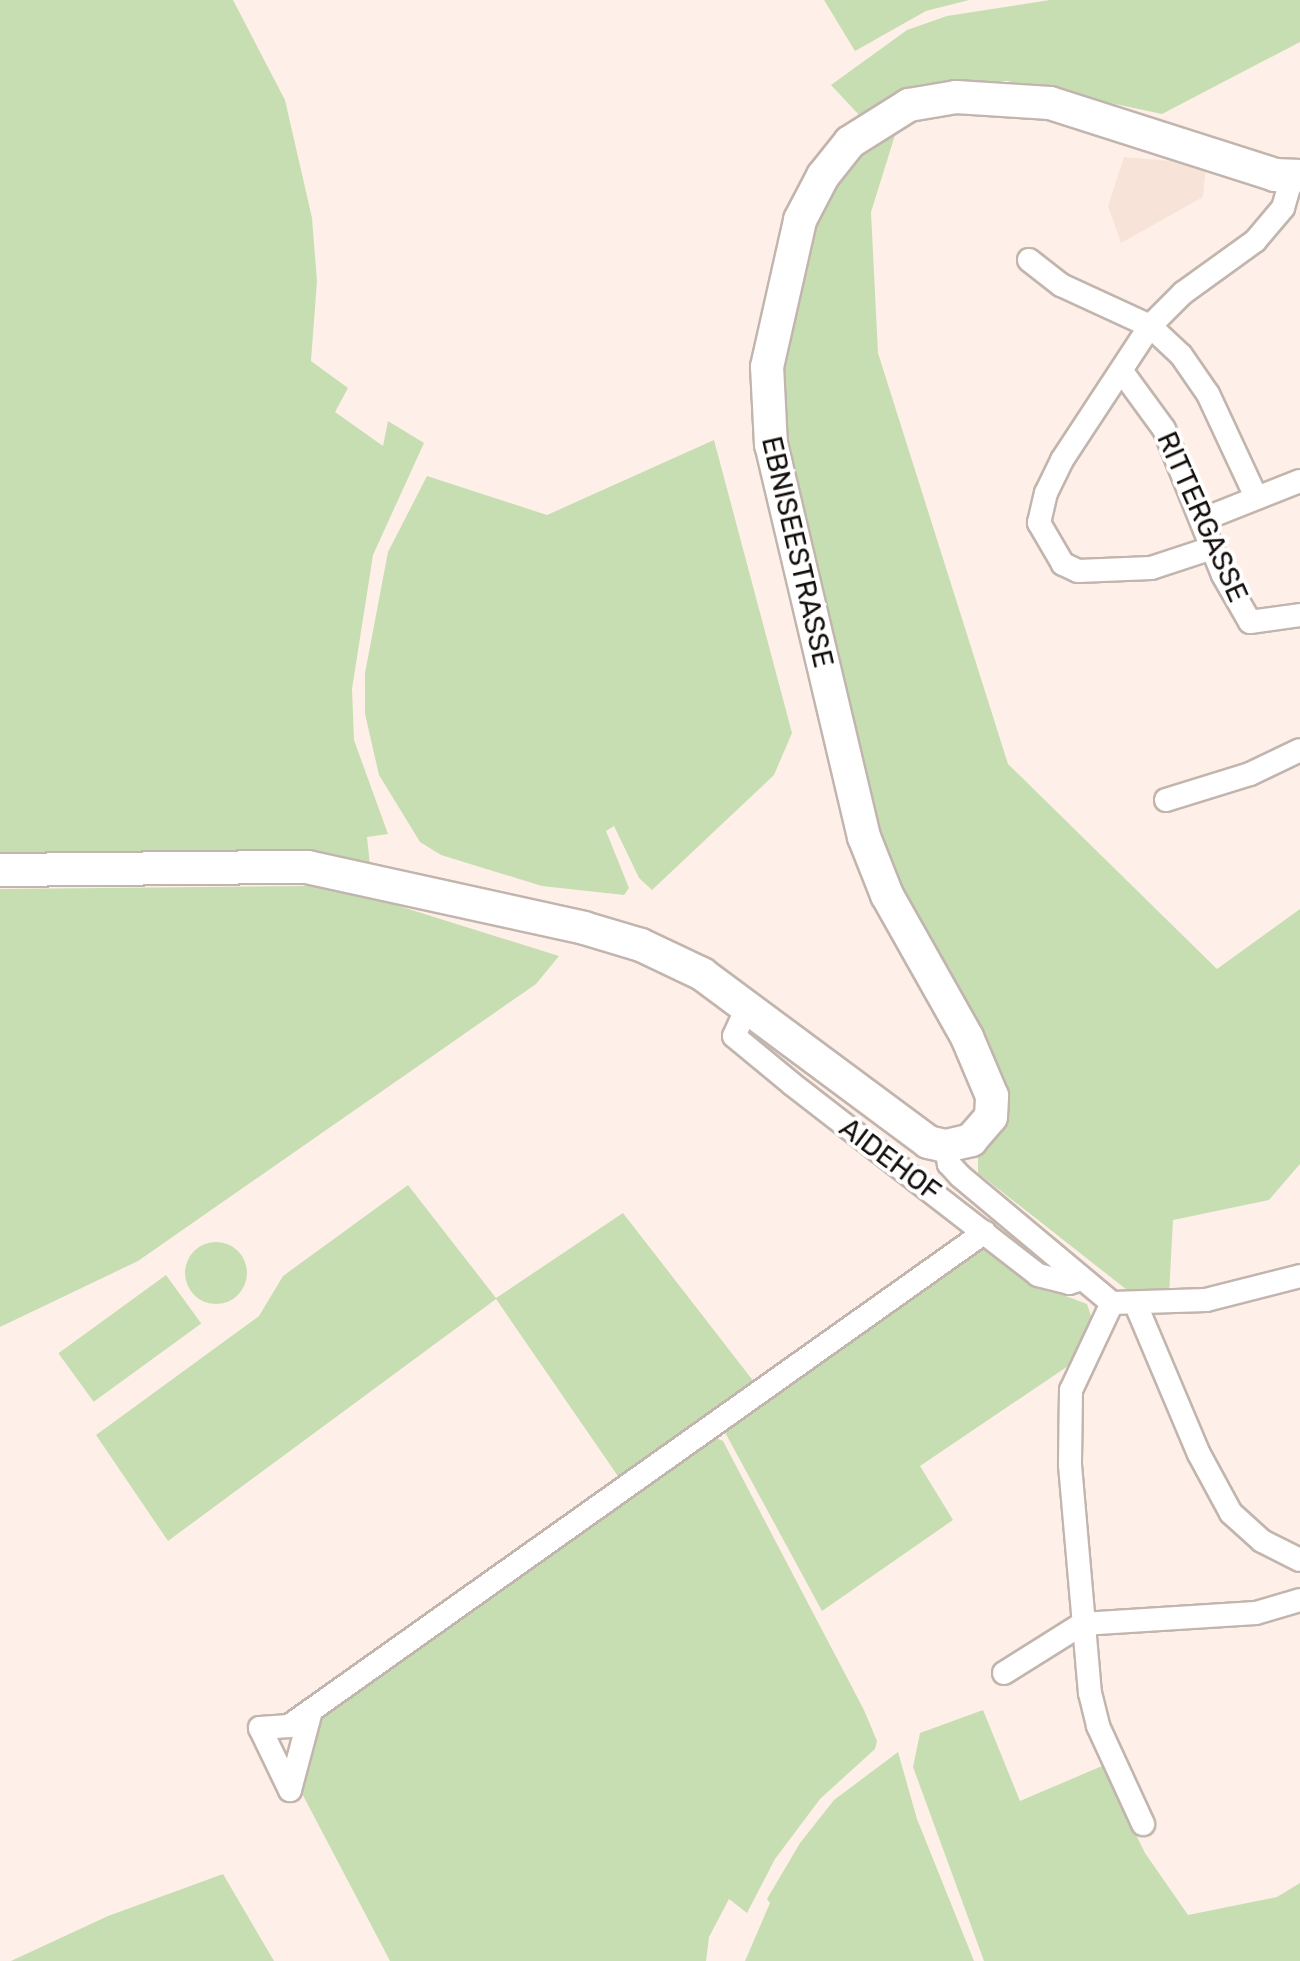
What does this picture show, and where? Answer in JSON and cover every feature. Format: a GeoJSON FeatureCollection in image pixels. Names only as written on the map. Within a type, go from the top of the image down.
{"type":"FeatureCollection","features":[{"type":"Feature","properties":{"kind":"street","name":"EBNISEESTRASSE"},"geometry":{"type":"LineString","coordinates":[[946,1146],[983,1131],[991,1117],[992,1096],[967,1037],[887,895],[864,837],[771,445],[767,367],[800,220],[823,176],[850,142],[909,105],[956,97],[1050,103],[1296,177]]}},
{"type":"Feature","properties":{"kind":"street"},"geometry":{"type":"LineString","coordinates":[[1212,548],[1151,568],[1078,571],[1063,564],[1049,547],[1039,523],[1046,493],[1150,326],[1183,293],[1255,241],[1283,208],[1296,177]]}},
{"type":"Feature","properties":{"kind":"street"},"geometry":{"type":"LineString","coordinates":[[1029,260],[1061,285],[1150,326],[1181,355],[1208,394],[1255,495]]}},
{"type":"Feature","properties":{"kind":"street","name":"RITTERGASSE"},"geometry":{"type":"LineString","coordinates":[[1123,373],[1164,429],[1204,519],[1212,548],[1250,622],[1300,615]]}},
{"type":"Feature","properties":{"kind":"street"},"geometry":{"type":"LineString","coordinates":[[1204,519],[1255,495],[1300,481]]}},
{"type":"Feature","properties":{"kind":"street"},"geometry":{"type":"LineString","coordinates":[[1166,800],[1250,774],[1300,750]]}},
{"type":"Feature","properties":{"kind":"street"},"geometry":{"type":"LineString","coordinates":[[0,870],[93,873],[245,866],[357,874],[641,945],[674,958],[748,1005],[928,1142],[946,1146],[949,1164],[960,1176],[1112,1303],[1136,1305],[1206,1300],[1300,1276]]}},
{"type":"Feature","properties":{"kind":"street","name":"AIDEHOF"},"geometry":{"type":"LineString","coordinates":[[748,1005],[734,1036],[1038,1275],[1069,1283],[1081,1279]]}},
{"type":"Feature","properties":{"kind":"street"},"geometry":{"type":"LineString","coordinates":[[311,1711],[985,1232]]}},
{"type":"Feature","properties":{"kind":"street"},"geometry":{"type":"LineString","coordinates":[[1112,1303],[1071,1390],[1070,1465],[1082,1624],[1098,1726],[1143,1824]]}},
{"type":"Feature","properties":{"kind":"street"},"geometry":{"type":"LineString","coordinates":[[1136,1305],[1228,1508],[1243,1528],[1300,1560]]}},
{"type":"Feature","properties":{"kind":"street"},"geometry":{"type":"LineString","coordinates":[[1004,1673],[1082,1624],[1256,1613],[1300,1600]]}},
{"type":"Feature","properties":{"kind":"shaded area"},"geometry":{"type":"Polygon","coordinates":[[[1124,157],[1206,164],[1203,197],[1121,243],[1108,206],[1124,157]]]}},
{"type":"Feature","properties":{"kind":"green space"},"geometry":{"type":"Polygon","coordinates":[[[0,0],[233,0],[285,100],[312,218],[317,281],[311,361],[348,388],[335,412],[383,446],[388,421],[424,443],[373,555],[352,689],[354,740],[388,834],[367,837],[370,865],[0,859],[0,0]]]}},
{"type":"Feature","properties":{"kind":"green space"},"geometry":{"type":"Polygon","coordinates":[[[824,0],[969,0],[926,11],[855,51],[824,0]]]}},
{"type":"Feature","properties":{"kind":"green space"},"geometry":{"type":"Polygon","coordinates":[[[1050,0],[1300,0],[1300,42],[1162,114],[1007,81],[923,88],[861,117],[831,85],[907,30],[947,16],[1050,0]]]}},
{"type":"Feature","properties":{"kind":"green space"},"geometry":{"type":"Polygon","coordinates":[[[900,119],[871,212],[878,353],[1008,764],[1217,969],[1300,909],[1300,1164],[1269,1200],[1173,1220],[1169,1296],[1136,1297],[978,1173],[978,1148],[992,1134],[893,888],[794,490],[776,380],[803,267],[820,209],[854,156],[900,119]]]}},
{"type":"Feature","properties":{"kind":"green space"},"geometry":{"type":"Polygon","coordinates":[[[714,440],[792,733],[774,775],[652,890],[639,878],[614,826],[606,831],[629,888],[624,895],[542,886],[441,855],[420,842],[379,775],[365,714],[365,673],[388,552],[427,476],[547,515],[714,440]]]}},
{"type":"Feature","properties":{"kind":"green space"},"geometry":{"type":"Polygon","coordinates":[[[309,886],[351,891],[559,956],[536,984],[138,1261],[0,1327],[0,889],[309,886]]]}},
{"type":"Feature","properties":{"kind":"green space"},"geometry":{"type":"Polygon","coordinates":[[[408,1185],[496,1298],[623,1213],[758,1387],[622,1482],[496,1299],[168,1541],[96,1435],[259,1316],[283,1276],[408,1185]]]}},
{"type":"Feature","properties":{"kind":"green space"},"geometry":{"type":"Polygon","coordinates":[[[210,1242],[222,1242],[238,1251],[245,1261],[245,1285],[238,1295],[222,1304],[210,1304],[190,1290],[185,1279],[185,1267],[199,1247],[210,1242]]]}},
{"type":"Feature","properties":{"kind":"green space"},"geometry":{"type":"Polygon","coordinates":[[[985,1246],[1034,1284],[1087,1304],[1093,1322],[1074,1362],[920,1466],[953,1520],[822,1611],[721,1425],[965,1251],[985,1246]]]}},
{"type":"Feature","properties":{"kind":"green space"},"geometry":{"type":"Polygon","coordinates":[[[166,1275],[201,1324],[94,1402],[58,1353],[166,1275]]]}},
{"type":"Feature","properties":{"kind":"green space"},"geometry":{"type":"Polygon","coordinates":[[[707,1434],[723,1441],[864,1710],[877,1741],[875,1749],[820,1799],[775,1859],[747,1913],[729,1899],[709,1937],[706,1961],[390,1961],[297,1784],[321,1710],[707,1434]]]}},
{"type":"Feature","properties":{"kind":"green space"},"geometry":{"type":"Polygon","coordinates":[[[983,1710],[1020,1801],[1102,1766],[1145,1853],[1188,1915],[1277,1897],[1300,1883],[1300,1961],[984,1961],[913,1767],[920,1733],[983,1710]]]}},
{"type":"Feature","properties":{"kind":"green space"},"geometry":{"type":"Polygon","coordinates":[[[898,1752],[917,1819],[974,1961],[745,1961],[770,1903],[767,1899],[800,1843],[834,1800],[898,1752]]]}},
{"type":"Feature","properties":{"kind":"green space"},"geometry":{"type":"Polygon","coordinates":[[[223,1874],[274,1961],[11,1961],[108,1916],[223,1874]]]}}]}
